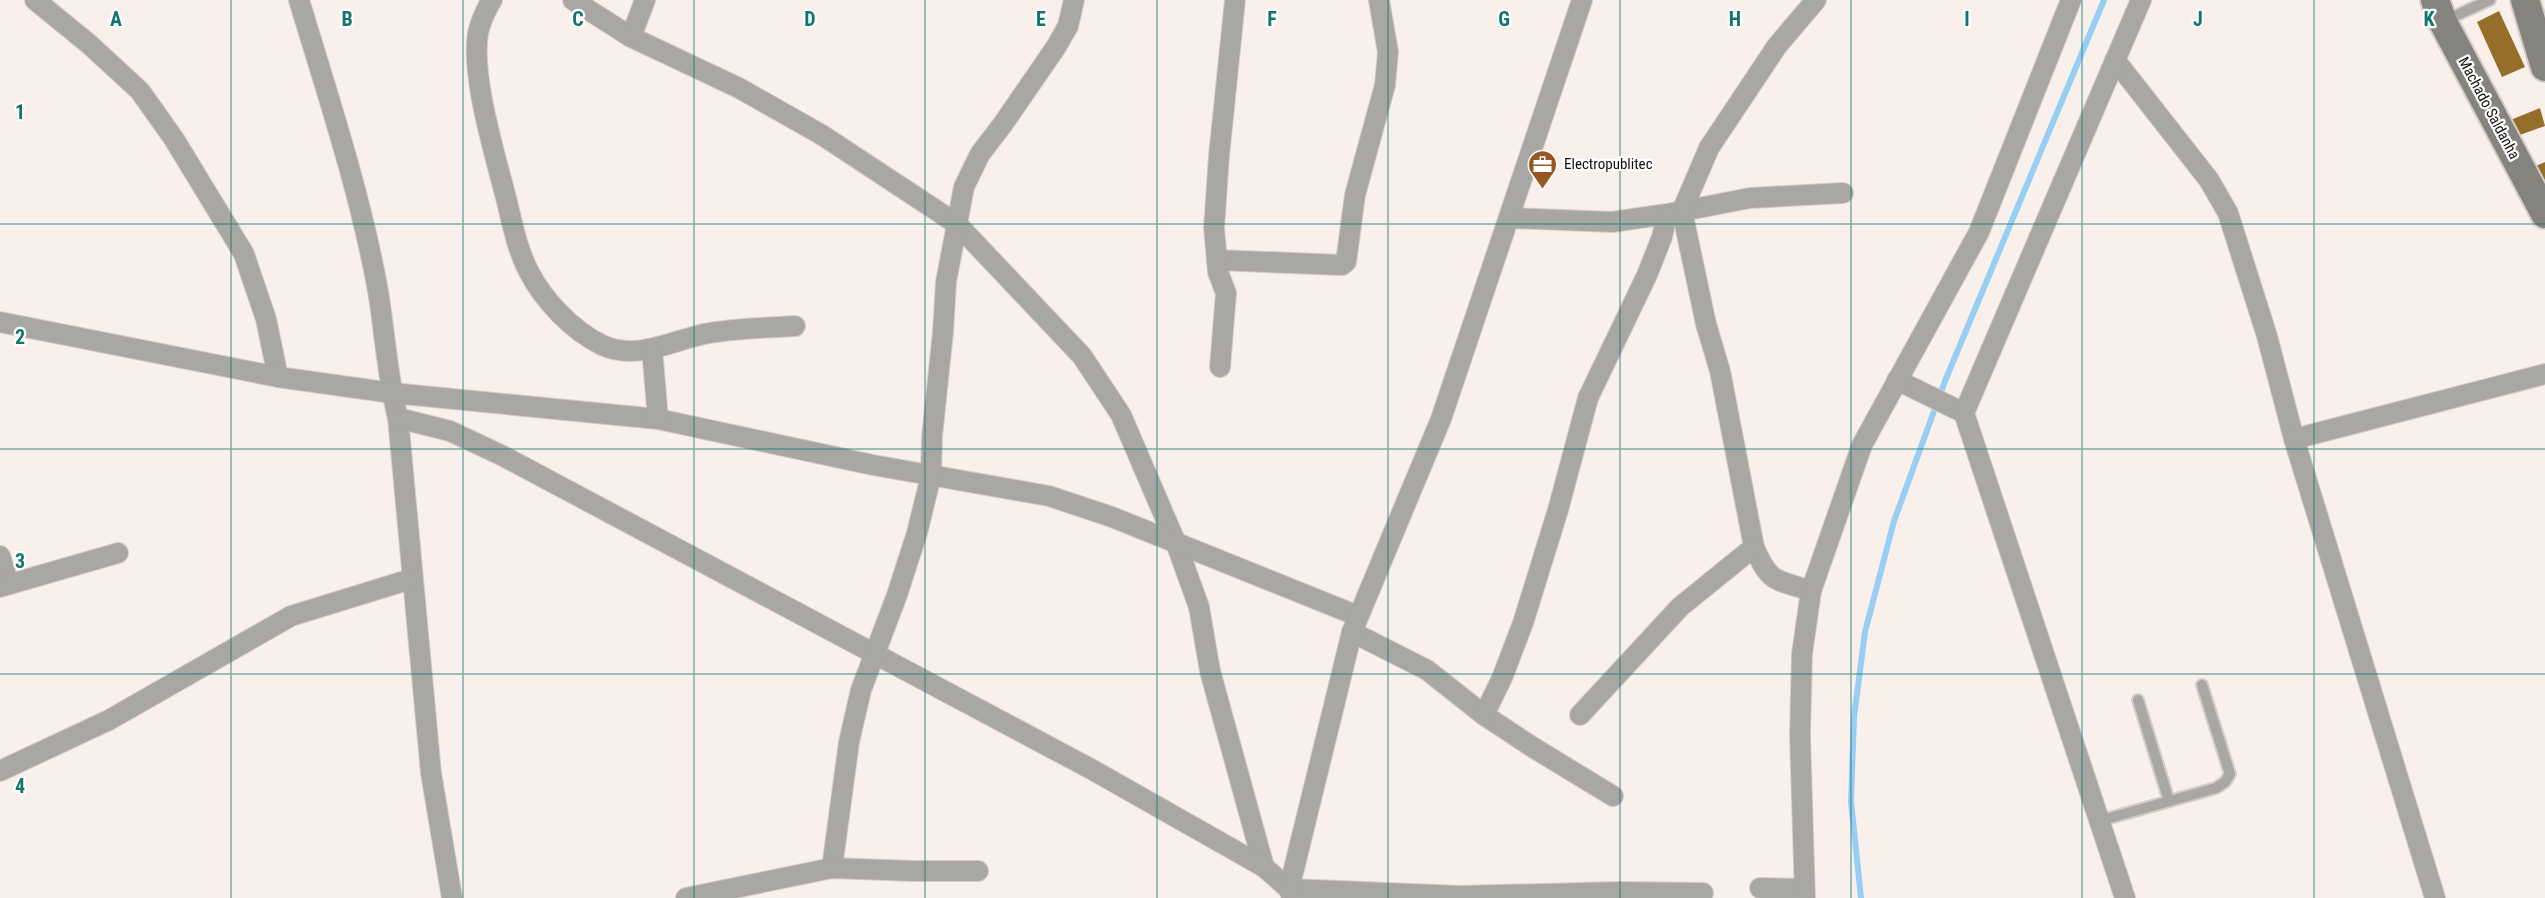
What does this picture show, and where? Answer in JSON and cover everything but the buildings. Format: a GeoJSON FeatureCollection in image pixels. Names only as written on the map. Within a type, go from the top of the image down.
{"type":"FeatureCollection","features":[{"type":"Feature","properties":{"kind":"street"},"geometry":{"type":"LineString","coordinates":[[35,0],[89,44],[140,91],[174,139],[244,254],[266,319],[278,377]]}},
{"type":"Feature","properties":{"kind":"street"},"geometry":{"type":"LineString","coordinates":[[299,0],[354,182],[378,292],[392,393],[398,418],[411,579],[431,772],[452,898]]}},
{"type":"Feature","properties":{"kind":"street"},"geometry":{"type":"LineString","coordinates":[[492,0],[484,13],[478,35],[478,63],[489,131],[517,246],[530,274],[550,302],[573,326],[603,346],[622,351],[652,349],[705,334],[795,326]]}},
{"type":"Feature","properties":{"kind":"street"},"geometry":{"type":"LineString","coordinates":[[573,0],[631,37],[740,88],[812,129],[957,224],[1082,356],[1121,415],[1176,543],[1199,607],[1210,671],[1264,867]]}},
{"type":"Feature","properties":{"kind":"street"},"geometry":{"type":"LineString","coordinates":[[631,37],[645,0]]}},
{"type":"Feature","properties":{"kind":"street"},"geometry":{"type":"LineString","coordinates":[[832,867],[849,742],[861,690],[918,533],[931,476],[932,436],[946,282],[964,187],[980,154],[1056,47],[1068,26],[1074,0]]}},
{"type":"Feature","properties":{"kind":"street"},"geometry":{"type":"LineString","coordinates":[[1220,367],[1226,318],[1226,293],[1218,272],[1214,228],[1218,156],[1235,0]]}},
{"type":"Feature","properties":{"kind":"street"},"geometry":{"type":"LineString","coordinates":[[1217,260],[1342,265],[1346,262],[1355,195],[1385,85],[1388,52],[1378,0]]}},
{"type":"Feature","properties":{"kind":"street"},"geometry":{"type":"LineString","coordinates":[[1291,894],[1355,624],[1441,419],[1582,0]]}},
{"type":"Feature","properties":{"kind":"street"},"geometry":{"type":"LineString","coordinates":[[1484,715],[1502,678],[1523,623],[1558,510],[1588,398],[1647,275],[1662,237],[1709,148],[1777,46],[1816,0]]}},
{"type":"Feature","properties":{"kind":"street"},"geometry":{"type":"LineString","coordinates":[[1760,888],[1805,894],[1800,735],[1802,654],[1811,591],[1862,445],[1979,231],[2071,0]]}},
{"type":"Feature","properties":{"kind":"street"},"geometry":{"type":"LineString","coordinates":[[2124,898],[1964,413],[2142,0]]}},
{"type":"Feature","properties":{"kind":"street"},"geometry":{"type":"LineString","coordinates":[[2524,0],[2545,66]]}},
{"type":"Feature","properties":{"kind":"street","name":"Machado Saldanha"},"geometry":{"type":"LineString","coordinates":[[2439,11],[2545,214]]}},
{"type":"Feature","properties":{"kind":"street"},"geometry":{"type":"LineString","coordinates":[[2115,60],[2209,180],[2228,213],[2268,336],[2294,439],[2436,898]]}},
{"type":"Feature","properties":{"kind":"street"},"geometry":{"type":"LineString","coordinates":[[1510,218],[1589,223],[1612,222],[1675,213],[1750,198],[1843,193]]}},
{"type":"Feature","properties":{"kind":"street"},"geometry":{"type":"LineString","coordinates":[[1675,213],[1720,371],[1754,547],[1764,571],[1774,579],[1811,591]]}},
{"type":"Feature","properties":{"kind":"street"},"geometry":{"type":"LineString","coordinates":[[0,322],[278,377],[392,393],[658,419],[931,476],[1048,496],[1112,517],[1176,543],[1355,624],[1427,670],[1484,715],[1613,796]]}},
{"type":"Feature","properties":{"kind":"street"},"geometry":{"type":"LineString","coordinates":[[652,349],[658,419]]}},
{"type":"Feature","properties":{"kind":"street"},"geometry":{"type":"LineString","coordinates":[[2294,439],[2545,374]]}},
{"type":"Feature","properties":{"kind":"street"},"geometry":{"type":"LineString","coordinates":[[1897,380],[1964,413]]}},
{"type":"Feature","properties":{"kind":"street"},"geometry":{"type":"LineString","coordinates":[[398,418],[450,431],[503,456],[875,654],[1091,770],[1264,867],[1291,894],[1461,896],[1618,892],[1703,893]]}},
{"type":"Feature","properties":{"kind":"street"},"geometry":{"type":"LineString","coordinates":[[1580,715],[1680,607],[1754,547]]}},
{"type":"Feature","properties":{"kind":"street"},"geometry":{"type":"LineString","coordinates":[[0,556],[5,585],[118,553]]}},
{"type":"Feature","properties":{"kind":"street"},"geometry":{"type":"LineString","coordinates":[[0,771],[109,720],[291,616],[411,579]]}},
{"type":"Feature","properties":{"kind":"street"},"geometry":{"type":"LineString","coordinates":[[686,898],[832,867],[978,871]]}},
{"type":"Feature","properties":{"kind":"lane"},"geometry":{"type":"LineString","coordinates":[[2439,11],[2490,0]]}},
{"type":"Feature","properties":{"kind":"lane"},"geometry":{"type":"LineString","coordinates":[[2099,821],[2216,788],[2225,782],[2230,774],[2202,686]]}},
{"type":"Feature","properties":{"kind":"lane"},"geometry":{"type":"LineString","coordinates":[[2138,700],[2169,801]]}},
{"type":"Feature","properties":{"kind":"waterway"},"geometry":{"type":"LineString","coordinates":[[1861,898],[1851,801],[1854,717],[1865,632],[1894,521],[1945,381],[2104,0]]}},
{"type":"Feature","properties":{"kind":"place","name":"Electropublitec"},"geometry":{"type":"Point","coordinates":[1543,190]}}]}
